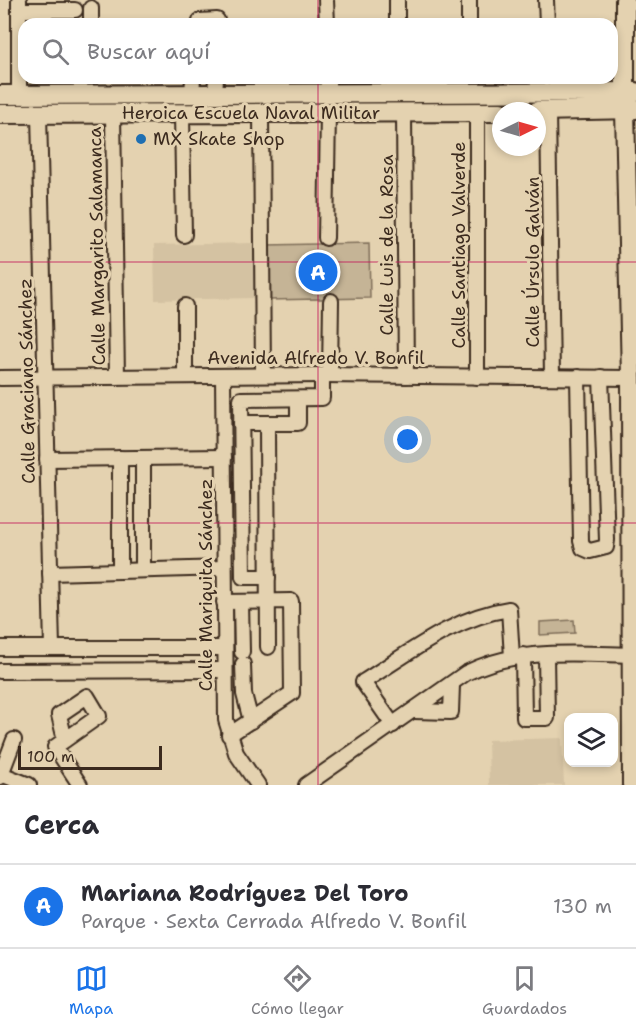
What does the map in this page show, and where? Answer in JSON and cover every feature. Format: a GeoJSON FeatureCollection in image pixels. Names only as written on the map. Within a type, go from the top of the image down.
{"type":"FeatureCollection","features":[{"type":"Feature","properties":{"kind":"main road"},"geometry":{"type":"LineString","coordinates":[[626,0],[630,92],[631,378],[634,448],[631,539],[634,654],[632,785]]}},
{"type":"Feature","properties":{"kind":"main road","name":"Heroica Escuela Naval Militar"},"geometry":{"type":"LineString","coordinates":[[0,95],[192,86],[549,85],[630,92]]}},
{"type":"Feature","properties":{"kind":"main road"},"geometry":{"type":"LineString","coordinates":[[546,111],[630,110]]}},
{"type":"Feature","properties":{"kind":"main road","name":"Heroica Escuela Naval Militar"},"geometry":{"type":"LineString","coordinates":[[0,114],[492,112]]}},
{"type":"Feature","properties":{"kind":"street"},"geometry":{"type":"LineString","coordinates":[[326,0],[327,18]]}},
{"type":"Feature","properties":{"kind":"street"},"geometry":{"type":"LineString","coordinates":[[397,0],[397,18]]}},
{"type":"Feature","properties":{"kind":"street"},"geometry":{"type":"LineString","coordinates":[[469,0],[469,18]]}},
{"type":"Feature","properties":{"kind":"street"},"geometry":{"type":"LineString","coordinates":[[546,0],[547,18]]}},
{"type":"Feature","properties":{"kind":"street"},"geometry":{"type":"LineString","coordinates":[[19,5],[75,10]]}},
{"type":"Feature","properties":{"kind":"street"},"geometry":{"type":"LineString","coordinates":[[91,8],[91,18]]}},
{"type":"Feature","properties":{"kind":"street"},"geometry":{"type":"LineString","coordinates":[[19,95],[20,84]]}},
{"type":"Feature","properties":{"kind":"street"},"geometry":{"type":"LineString","coordinates":[[326,238],[328,113]]}},
{"type":"Feature","properties":{"kind":"street","name":"Calle Luis de la Rosa"},"geometry":{"type":"LineString","coordinates":[[404,113],[406,376]]}},
{"type":"Feature","properties":{"kind":"street","name":"Calle Santiago Valverde"},"geometry":{"type":"LineString","coordinates":[[477,113],[477,377]]}},
{"type":"Feature","properties":{"kind":"street","name":"Calle Graciano Sánchez"},"geometry":{"type":"LineString","coordinates":[[39,114],[52,648]]}},
{"type":"Feature","properties":{"kind":"street","name":"Calle Margarito Salamanca"},"geometry":{"type":"LineString","coordinates":[[113,114],[117,377]]}},
{"type":"Feature","properties":{"kind":"street"},"geometry":{"type":"LineString","coordinates":[[182,114],[184,235]]}},
{"type":"Feature","properties":{"kind":"street"},"geometry":{"type":"LineString","coordinates":[[261,114],[263,375]]}},
{"type":"Feature","properties":{"kind":"street","name":"Calle Úrsulo Galván"},"geometry":{"type":"LineString","coordinates":[[545,156],[552,376]]}},
{"type":"Feature","properties":{"kind":"street"},"geometry":{"type":"LineString","coordinates":[[268,577],[243,577],[241,399],[322,398],[326,375],[331,301]]}},
{"type":"Feature","properties":{"kind":"street"},"geometry":{"type":"LineString","coordinates":[[185,376],[186,306]]}},
{"type":"Feature","properties":{"kind":"street","name":"Avenida Alfredo V. Bonfil"},"geometry":{"type":"LineString","coordinates":[[0,378],[326,375],[631,378]]}},
{"type":"Feature","properties":{"kind":"street","name":"Calle Mariquita Sánchez"},"geometry":{"type":"LineString","coordinates":[[223,376],[226,720],[236,753],[258,785]]}},
{"type":"Feature","properties":{"kind":"street"},"geometry":{"type":"LineString","coordinates":[[578,377],[581,541],[583,548],[590,551],[606,548],[607,540],[601,377]]}},
{"type":"Feature","properties":{"kind":"street"},"geometry":{"type":"LineString","coordinates":[[241,423],[298,423],[298,399]]}},
{"type":"Feature","properties":{"kind":"street"},"geometry":{"type":"LineString","coordinates":[[267,423],[268,647]]}},
{"type":"Feature","properties":{"kind":"street"},"geometry":{"type":"LineString","coordinates":[[47,459],[143,458],[224,453],[242,448],[267,448]]}},
{"type":"Feature","properties":{"kind":"street"},"geometry":{"type":"LineString","coordinates":[[120,458],[120,571]]}},
{"type":"Feature","properties":{"kind":"street"},"geometry":{"type":"LineString","coordinates":[[143,458],[143,570]]}},
{"type":"Feature","properties":{"kind":"street"},"geometry":{"type":"LineString","coordinates":[[607,540],[631,539]]}},
{"type":"Feature","properties":{"kind":"street"},"geometry":{"type":"LineString","coordinates":[[50,573],[224,568]]}},
{"type":"Feature","properties":{"kind":"street"},"geometry":{"type":"LineString","coordinates":[[224,602],[291,601],[292,693],[230,735]]}},
{"type":"Feature","properties":{"kind":"street"},"geometry":{"type":"LineString","coordinates":[[241,602],[244,694],[251,721]]}},
{"type":"Feature","properties":{"kind":"street"},"geometry":{"type":"LineString","coordinates":[[393,725],[363,682],[454,626],[485,614],[509,609],[518,656],[524,718],[547,718],[546,655]]}},
{"type":"Feature","properties":{"kind":"street"},"geometry":{"type":"LineString","coordinates":[[0,648],[224,648]]}},
{"type":"Feature","properties":{"kind":"street"},"geometry":{"type":"LineString","coordinates":[[306,785],[452,685],[466,673],[481,666],[518,656],[634,654]]}},
{"type":"Feature","properties":{"kind":"street"},"geometry":{"type":"LineString","coordinates":[[0,671],[225,670]]}},
{"type":"Feature","properties":{"kind":"street"},"geometry":{"type":"LineString","coordinates":[[414,711],[451,712],[452,685]]}},
{"type":"Feature","properties":{"kind":"street"},"geometry":{"type":"LineString","coordinates":[[14,740],[1,776],[29,785]]}},
{"type":"Feature","properties":{"kind":"street"},"geometry":{"type":"LineString","coordinates":[[64,740],[55,747],[80,785]]}},
{"type":"Feature","properties":{"kind":"shaded area"},"geometry":{"type":"Polygon","coordinates":[[[255,243],[256,298],[155,300],[154,245],[255,243]]]}},
{"type":"Feature","properties":{"kind":"shaded area"},"geometry":{"type":"Polygon","coordinates":[[[369,243],[370,298],[268,300],[267,245],[369,243]]]}},
{"type":"Feature","properties":{"kind":"shaded area"},"geometry":{"type":"Polygon","coordinates":[[[574,620],[575,633],[540,635],[540,622],[574,620]]]}},
{"type":"Feature","properties":{"kind":"shaded area"},"geometry":{"type":"Polygon","coordinates":[[[562,738],[564,785],[489,785],[488,740],[562,738]]]}},
{"type":"Feature","properties":{"kind":"place","name":"MX Skate Shop"},"geometry":{"type":"Point","coordinates":[141,139]}},
{"type":"Feature","properties":{"kind":"place","name":"Mariana Rodríguez Del Toro"},"geometry":{"type":"Point","coordinates":[318,272]}}]}
